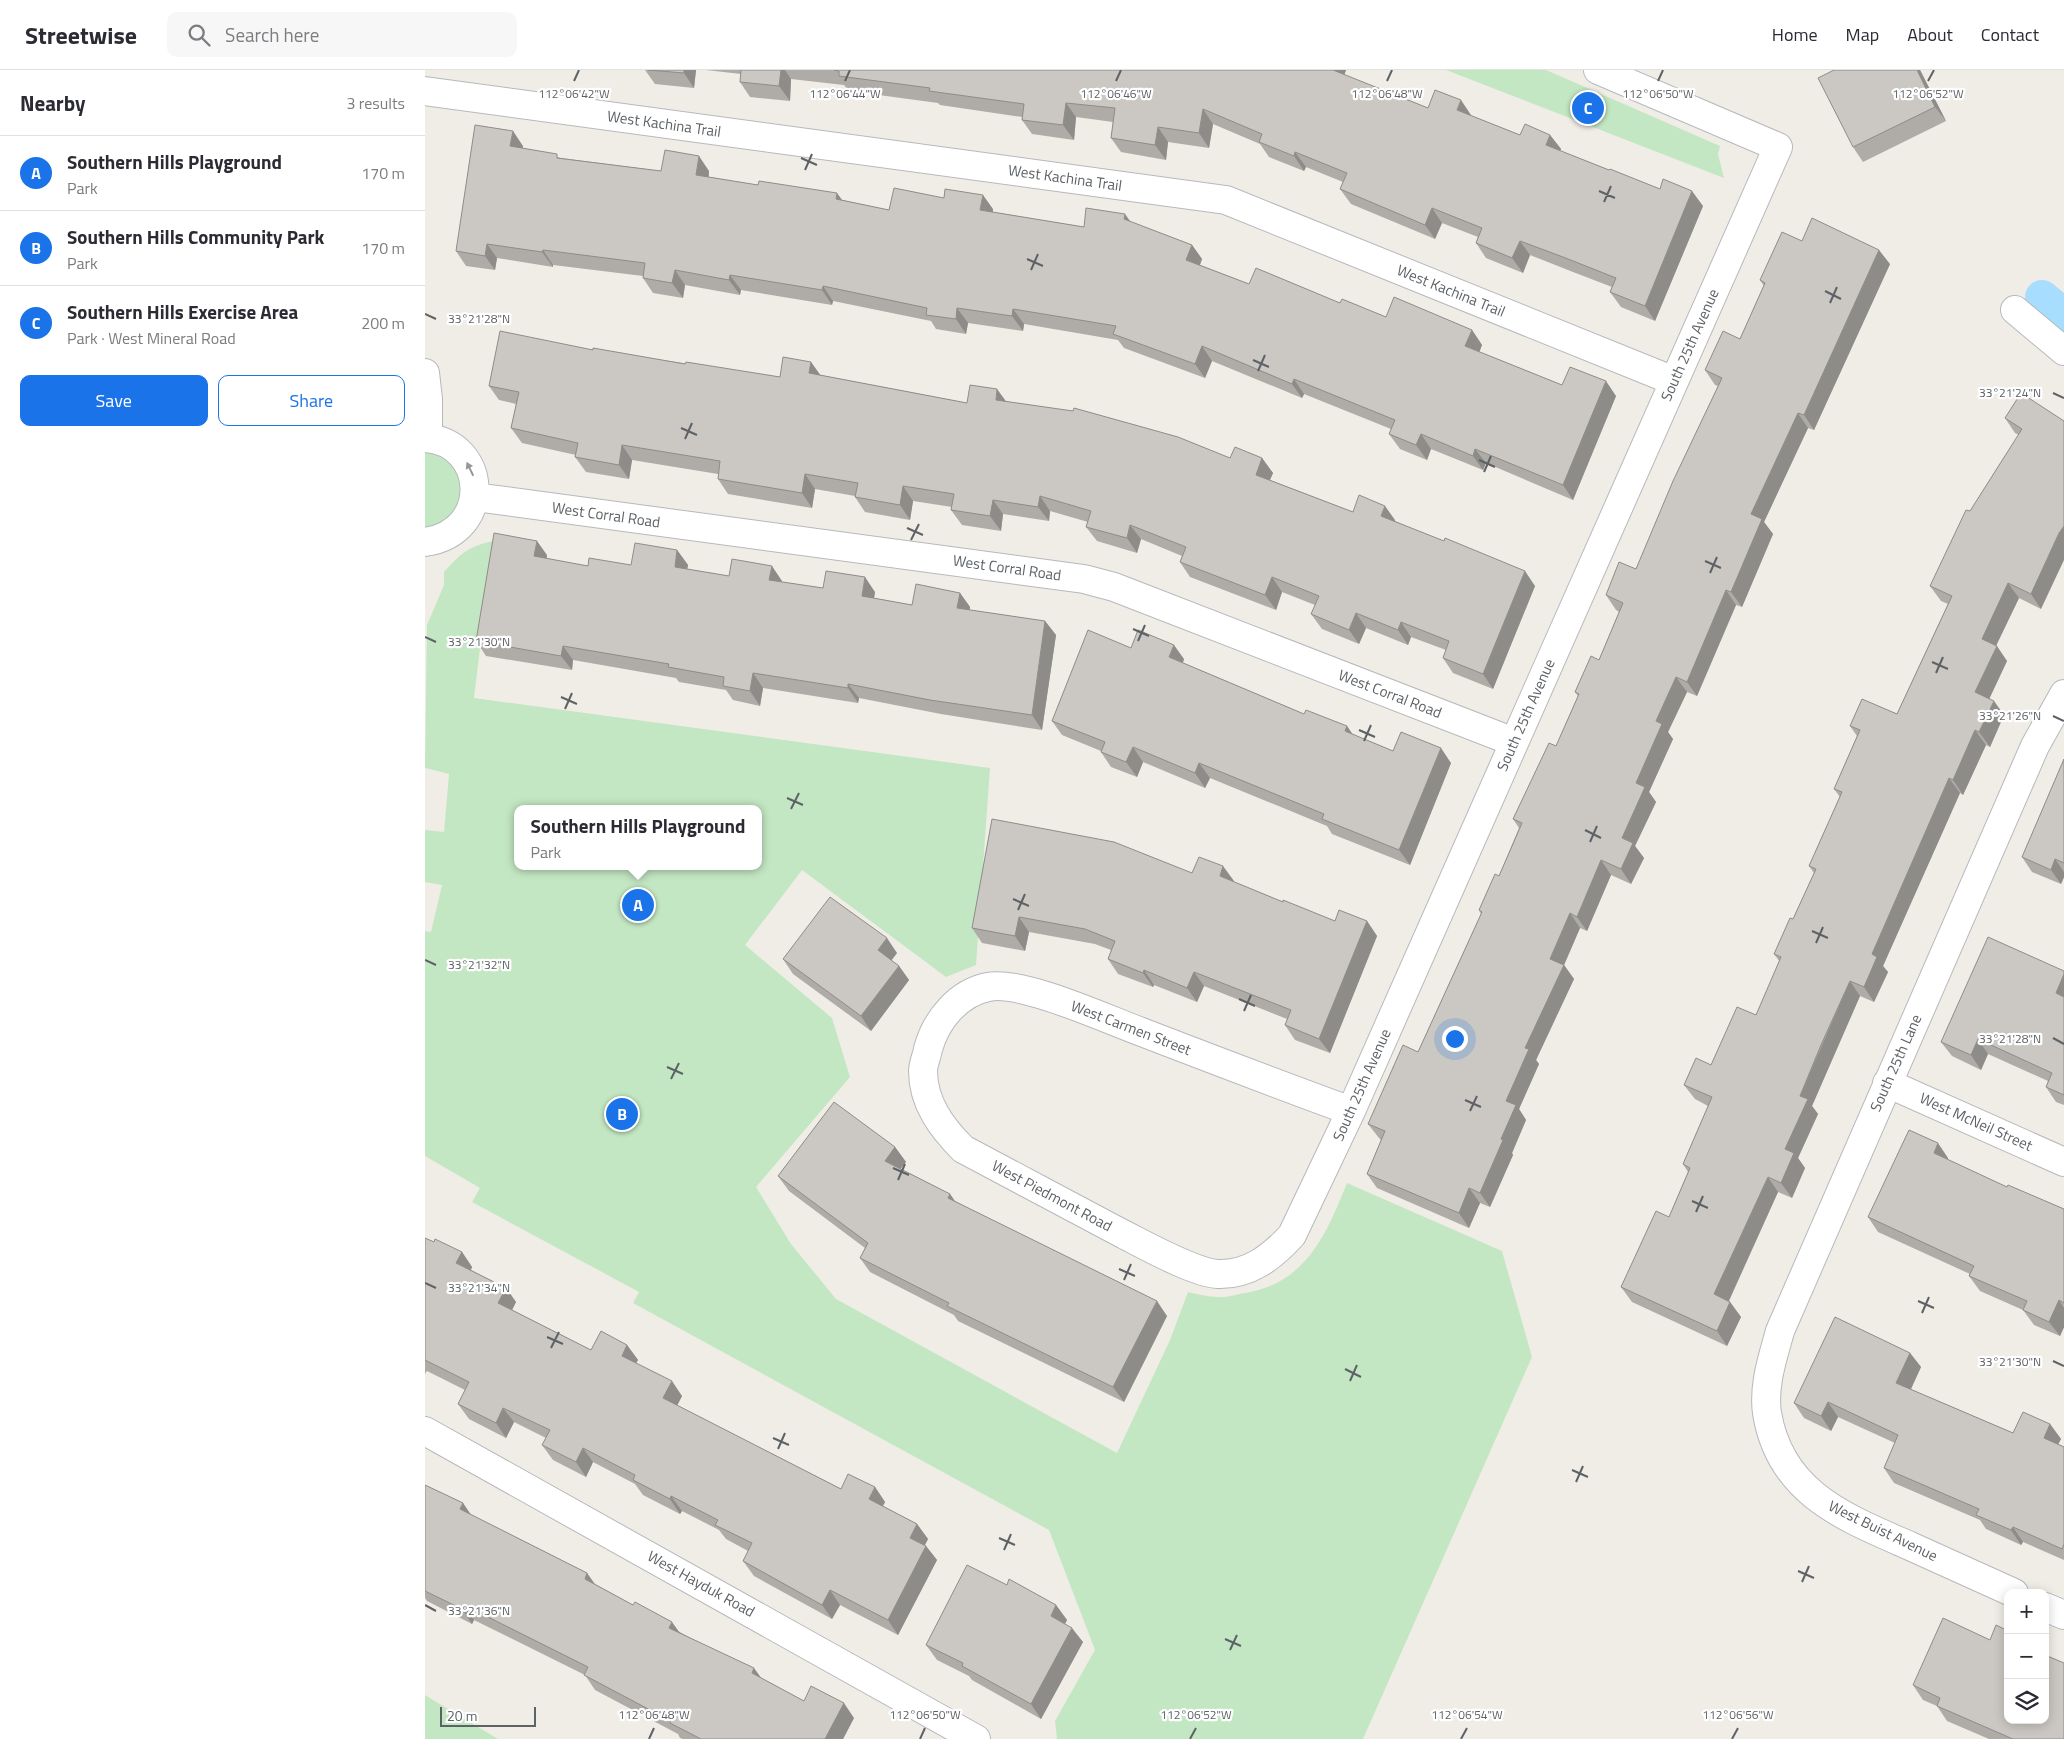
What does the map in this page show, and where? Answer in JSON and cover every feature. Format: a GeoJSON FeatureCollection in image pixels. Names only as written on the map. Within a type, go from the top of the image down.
{"type":"FeatureCollection","features":[{"type":"Feature","properties":{"kind":"street","name":"South 25th Avenue"},"geometry":{"type":"LineString","coordinates":[[1254,1268],[1279,1250],[1292,1235],[1351,1111],[1778,147],[1597,70]]}},
{"type":"Feature","properties":{"kind":"street","name":"West Kachina Trail"},"geometry":{"type":"LineString","coordinates":[[425,92],[1226,200],[1674,381]]}},
{"type":"Feature","properties":{"kind":"street"},"geometry":{"type":"LineString","coordinates":[[2015,310],[2064,351]]}},
{"type":"Feature","properties":{"kind":"street"},"geometry":{"type":"LineString","coordinates":[[425,373],[428,400],[427,438],[436,440],[455,450],[468,464],[474,478],[475,497],[467,518],[456,530],[438,540],[425,542]]}},
{"type":"Feature","properties":{"kind":"street","name":"West Corral Road"},"geometry":{"type":"LineString","coordinates":[[475,497],[1083,579],[1114,587],[1514,742]]}},
{"type":"Feature","properties":{"kind":"street","name":"South 25th Lane"},"geometry":{"type":"LineString","coordinates":[[1774,1443],[1767,1411],[1767,1384],[1780,1331],[2035,746],[2064,695]]}},
{"type":"Feature","properties":{"kind":"street","name":"West Carmen Street"},"geometry":{"type":"LineString","coordinates":[[930,1043],[941,1020],[957,1001],[972,992],[989,986],[1013,986],[1070,1005],[1351,1111]]}},
{"type":"Feature","properties":{"kind":"street","name":"West Piedmont Road"},"geometry":{"type":"LineString","coordinates":[[930,1043],[923,1069],[925,1089],[935,1115],[949,1135],[963,1149],[1153,1249],[1196,1269],[1217,1274],[1235,1273],[1254,1268]]}},
{"type":"Feature","properties":{"kind":"street","name":"West McNeil Street"},"geometry":{"type":"LineString","coordinates":[[1887,1083],[2064,1162]]}},
{"type":"Feature","properties":{"kind":"street","name":"West Hayduk Road"},"geometry":{"type":"LineString","coordinates":[[425,1431],[976,1739]]}},
{"type":"Feature","properties":{"kind":"street","name":"West Buist Avenue"},"geometry":{"type":"LineString","coordinates":[[1774,1443],[1791,1471],[1807,1489],[1824,1503],[1855,1521],[2005,1589]]}},
{"type":"Feature","properties":{"kind":"street"},"geometry":{"type":"LineString","coordinates":[[2049,1609],[2064,1615]]}},
{"type":"Feature","properties":{"kind":"green space"},"geometry":{"type":"Polygon","coordinates":[[[1446,70],[1546,70],[1720,146],[1718,154],[1724,178],[1446,70]]]}},
{"type":"Feature","properties":{"kind":"green space"},"geometry":{"type":"Polygon","coordinates":[[[425,438],[436,440],[475,497],[425,542],[425,438]]]}},
{"type":"Feature","properties":{"kind":"green space"},"geometry":{"type":"Polygon","coordinates":[[[493,541],[474,698],[990,768],[976,965],[946,977],[802,870],[745,945],[832,1018],[850,1077],[756,1187],[791,1244],[836,1299],[1117,1453],[1170,1340],[1188,1292],[1225,1297],[1266,1288],[1284,1279],[1299,1268],[1322,1238],[1347,1183],[1502,1251],[1532,1357],[1363,1739],[1057,1739],[1055,1721],[1095,1650],[1049,1530],[633,1303],[639,1292],[472,1202],[480,1188],[425,1156],[425,931],[431,932],[442,885],[425,882],[425,830],[444,832],[449,774],[425,768],[427,625],[444,585],[444,572],[455,560],[477,545],[493,541]]]}},
{"type":"Feature","properties":{"kind":"green space"},"geometry":{"type":"Polygon","coordinates":[[[425,1695],[498,1739],[425,1739],[425,1695]]]}},
{"type":"Feature","properties":{"kind":"building"},"geometry":{"type":"Polygon","coordinates":[[[648,70],[684,70],[684,73],[648,70]]]}},
{"type":"Feature","properties":{"kind":"building"},"geometry":{"type":"Polygon","coordinates":[[[741,70],[781,70],[779,86],[740,82],[741,70]]]}},
{"type":"Feature","properties":{"kind":"building"},"geometry":{"type":"Polygon","coordinates":[[[834,70],[1333,70],[1428,108],[1435,90],[1461,100],[1457,110],[1520,135],[1525,124],[1550,135],[1546,145],[1609,170],[1660,189],[1663,179],[1692,191],[1645,306],[1610,292],[1616,278],[1563,257],[1520,241],[1512,258],[1476,243],[1482,228],[1432,208],[1425,225],[1340,189],[1347,173],[1295,152],[1294,156],[1259,142],[1262,134],[1203,109],[1199,133],[1158,127],[1155,145],[1111,138],[1115,108],[1066,103],[1063,125],[1022,120],[1024,104],[929,91],[930,88],[839,76],[839,71],[834,70]]]}},
{"type":"Feature","properties":{"kind":"building"},"geometry":{"type":"Polygon","coordinates":[[[1834,70],[1917,70],[1935,107],[1853,147],[1818,78],[1834,70]]]}},
{"type":"Feature","properties":{"kind":"building"},"geometry":{"type":"Polygon","coordinates":[[[475,125],[513,131],[510,146],[557,154],[557,158],[661,171],[665,150],[699,156],[696,175],[758,185],[759,181],[837,193],[836,199],[889,210],[894,188],[944,198],[945,189],[983,195],[980,210],[1084,227],[1086,208],[1125,214],[1124,219],[1192,245],[1186,260],[1249,284],[1256,268],[1340,303],[1342,299],[1386,317],[1394,297],[1472,330],[1465,346],[1562,385],[1570,367],[1606,381],[1563,485],[1475,449],[1473,456],[1421,434],[1416,445],[1389,434],[1395,420],[1294,379],[1292,384],[1202,346],[1195,364],[1113,334],[1116,326],[1013,309],[1012,316],[957,308],[956,319],[926,315],[927,308],[823,286],[822,290],[730,275],[729,280],[675,270],[672,283],[643,278],[645,263],[487,244],[485,256],[456,251],[475,125]]]}},
{"type":"Feature","properties":{"kind":"building"},"geometry":{"type":"Polygon","coordinates":[[[1812,218],[1879,250],[1804,415],[1798,413],[1751,514],[1762,519],[1731,592],[1726,590],[1687,682],[1676,677],[1656,721],[1662,724],[1636,783],[1645,787],[1622,838],[1633,843],[1621,869],[1601,860],[1577,917],[1570,913],[1550,959],[1564,965],[1525,1048],[1529,1049],[1506,1101],[1516,1105],[1480,1193],[1469,1188],[1459,1213],[1367,1174],[1385,1131],[1368,1124],[1403,1045],[1418,1052],[1482,912],[1479,910],[1495,874],[1499,876],[1522,823],[1513,819],[1549,743],[1556,746],[1579,694],[1575,692],[1591,656],[1599,660],[1623,603],[1606,595],[1619,562],[1636,569],[1673,481],[1722,378],[1705,370],[1723,331],[1740,339],[1765,283],[1760,280],[1782,232],[1802,241],[1812,218]]]}},
{"type":"Feature","properties":{"kind":"building"},"geometry":{"type":"Polygon","coordinates":[[[500,331],[593,350],[593,348],[685,364],[686,362],[780,377],[783,357],[811,362],[809,373],[967,403],[970,385],[997,389],[996,400],[1073,411],[1074,408],[1178,437],[1230,458],[1235,447],[1262,458],[1256,475],[1353,512],[1359,495],[1385,506],[1381,516],[1444,541],[1445,538],[1525,571],[1483,674],[1443,658],[1449,641],[1401,622],[1398,630],[1356,613],[1349,630],[1311,614],[1319,596],[1272,577],[1265,595],[1180,562],[1186,547],[1130,525],[1127,538],[1086,527],[1091,511],[1040,496],[1038,507],[993,500],[990,516],[951,510],[954,494],[903,486],[900,505],[855,497],[858,483],[805,474],[802,493],[718,479],[720,461],[622,445],[619,465],[575,457],[578,443],[511,428],[519,392],[489,386],[500,331]]]}},
{"type":"Feature","properties":{"kind":"building"},"geometry":{"type":"Polygon","coordinates":[[[2021,393],[2064,421],[2064,526],[2031,594],[2008,583],[1982,639],[1997,646],[1975,692],[1994,701],[1979,732],[1975,730],[1953,780],[1949,778],[1872,954],[1877,957],[1864,987],[1850,981],[1821,1045],[1800,1096],[1808,1099],[1785,1149],[1794,1153],[1781,1183],[1768,1177],[1714,1294],[1730,1302],[1717,1331],[1621,1287],[1656,1211],[1669,1217],[1690,1168],[1683,1164],[1712,1097],[1684,1085],[1696,1058],[1711,1065],[1737,1007],[1756,1015],[1781,957],[1774,954],[1790,918],[1793,919],[1816,869],[1809,866],[1842,792],[1834,789],[1860,730],[1850,726],[1862,699],[1897,714],[1952,596],[1930,586],[1966,510],[1970,511],[2022,429],[2005,418],[2021,393]]]}},
{"type":"Feature","properties":{"kind":"building"},"geometry":{"type":"Polygon","coordinates":[[[494,533],[537,541],[534,556],[588,566],[589,558],[631,565],[635,543],[677,550],[675,567],[729,576],[732,559],[772,566],[769,580],[823,588],[826,571],[865,577],[862,596],[912,605],[916,584],[960,593],[957,608],[1045,621],[1032,715],[930,700],[848,684],[848,688],[753,673],[750,691],[723,686],[724,677],[668,667],[669,664],[563,646],[561,656],[476,641],[494,533]]]}},
{"type":"Feature","properties":{"kind":"building"},"geometry":{"type":"Polygon","coordinates":[[[1088,630],[1131,648],[1138,630],[1174,645],[1169,657],[1304,714],[1306,710],[1347,726],[1345,731],[1393,751],[1401,732],[1441,748],[1399,850],[1322,819],[1324,814],[1199,763],[1195,773],[1133,747],[1126,762],[1101,752],[1105,742],[1052,721],[1088,630]]]}},
{"type":"Feature","properties":{"kind":"building"},"geometry":{"type":"Polygon","coordinates":[[[2064,759],[2064,863],[2055,859],[2051,870],[2022,857],[2064,759]]]}},
{"type":"Feature","properties":{"kind":"building"},"geometry":{"type":"Polygon","coordinates":[[[992,819],[1114,842],[1192,873],[1199,857],[1223,866],[1220,876],[1283,902],[1283,900],[1335,921],[1339,910],[1367,921],[1319,1039],[1285,1025],[1291,1010],[1194,972],[1187,988],[1144,970],[1143,973],[1108,959],[1115,941],[1085,929],[1019,917],[1015,936],[972,928],[992,819]]]}},
{"type":"Feature","properties":{"kind":"building"},"geometry":{"type":"Polygon","coordinates":[[[830,897],[887,938],[878,950],[899,966],[861,1016],[783,959],[830,897]]]}},
{"type":"Feature","properties":{"kind":"building"},"geometry":{"type":"Polygon","coordinates":[[[1988,937],[2064,971],[2056,993],[2064,997],[2064,1095],[2046,1087],[2052,1073],[1978,1039],[1971,1055],[1941,1042],[1988,937]]]}},
{"type":"Feature","properties":{"kind":"building"},"geometry":{"type":"Polygon","coordinates":[[[834,1102],[895,1147],[885,1161],[950,1194],[948,1198],[1157,1301],[1113,1387],[947,1306],[949,1303],[860,1258],[868,1243],[778,1176],[834,1102]]]}},
{"type":"Feature","properties":{"kind":"building"},"geometry":{"type":"Polygon","coordinates":[[[1909,1130],[1938,1143],[1934,1153],[2007,1187],[2008,1185],[2064,1209],[2064,1303],[2059,1300],[2049,1322],[2023,1310],[2027,1301],[1969,1276],[1974,1266],[1868,1217],[1909,1130]]]}},
{"type":"Feature","properties":{"kind":"building"},"geometry":{"type":"Polygon","coordinates":[[[425,1238],[434,1242],[435,1239],[462,1252],[456,1263],[506,1288],[498,1303],[591,1350],[601,1331],[627,1345],[622,1356],[672,1381],[663,1398],[841,1489],[848,1474],[875,1487],[869,1499],[917,1524],[910,1538],[926,1546],[888,1620],[830,1590],[822,1605],[743,1561],[752,1543],[715,1525],[718,1520],[671,1496],[670,1499],[633,1480],[635,1475],[583,1448],[576,1462],[542,1445],[550,1430],[503,1408],[496,1423],[458,1404],[469,1382],[425,1360],[425,1238]]]}},
{"type":"Feature","properties":{"kind":"building"},"geometry":{"type":"Polygon","coordinates":[[[1835,1317],[1910,1353],[1896,1383],[2013,1433],[2023,1412],[2050,1424],[2044,1438],[2064,1447],[2064,1544],[2062,1549],[2013,1527],[2011,1530],[1976,1515],[1979,1509],[1884,1468],[1898,1435],[1828,1402],[1821,1416],[1794,1403],[1835,1317]]]}},
{"type":"Feature","properties":{"kind":"building"},"geometry":{"type":"Polygon","coordinates":[[[425,1485],[463,1503],[460,1509],[587,1573],[585,1579],[633,1605],[635,1602],[672,1622],[669,1628],[754,1668],[752,1673],[804,1701],[811,1686],[844,1703],[825,1739],[701,1739],[584,1675],[588,1667],[464,1605],[462,1609],[425,1591],[425,1485]]]}},
{"type":"Feature","properties":{"kind":"building"},"geometry":{"type":"Polygon","coordinates":[[[967,1565],[1007,1585],[1009,1579],[1056,1605],[1051,1616],[1072,1628],[1031,1704],[962,1666],[963,1663],[926,1645],[967,1565]]]}},
{"type":"Feature","properties":{"kind":"building"},"geometry":{"type":"Polygon","coordinates":[[[1943,1618],[1990,1640],[1996,1625],[2004,1629],[2004,1724],[2049,1724],[2049,1657],[2064,1663],[2064,1739],[2013,1739],[1937,1706],[1940,1698],[1913,1685],[1943,1618]]]}},
{"type":"Feature","properties":{"kind":"waterway"},"geometry":{"type":"LineString","coordinates":[[2042,297],[2064,315]]}},
{"type":"Feature","properties":{"kind":"place","name":"Southern Hills Exercise Area"},"geometry":{"type":"Point","coordinates":[1588,108]}},
{"type":"Feature","properties":{"kind":"place","name":"Southern Hills Playground"},"geometry":{"type":"Point","coordinates":[638,905]}},
{"type":"Feature","properties":{"kind":"place","name":"Southern Hills Community Park"},"geometry":{"type":"Point","coordinates":[622,1114]}}]}
